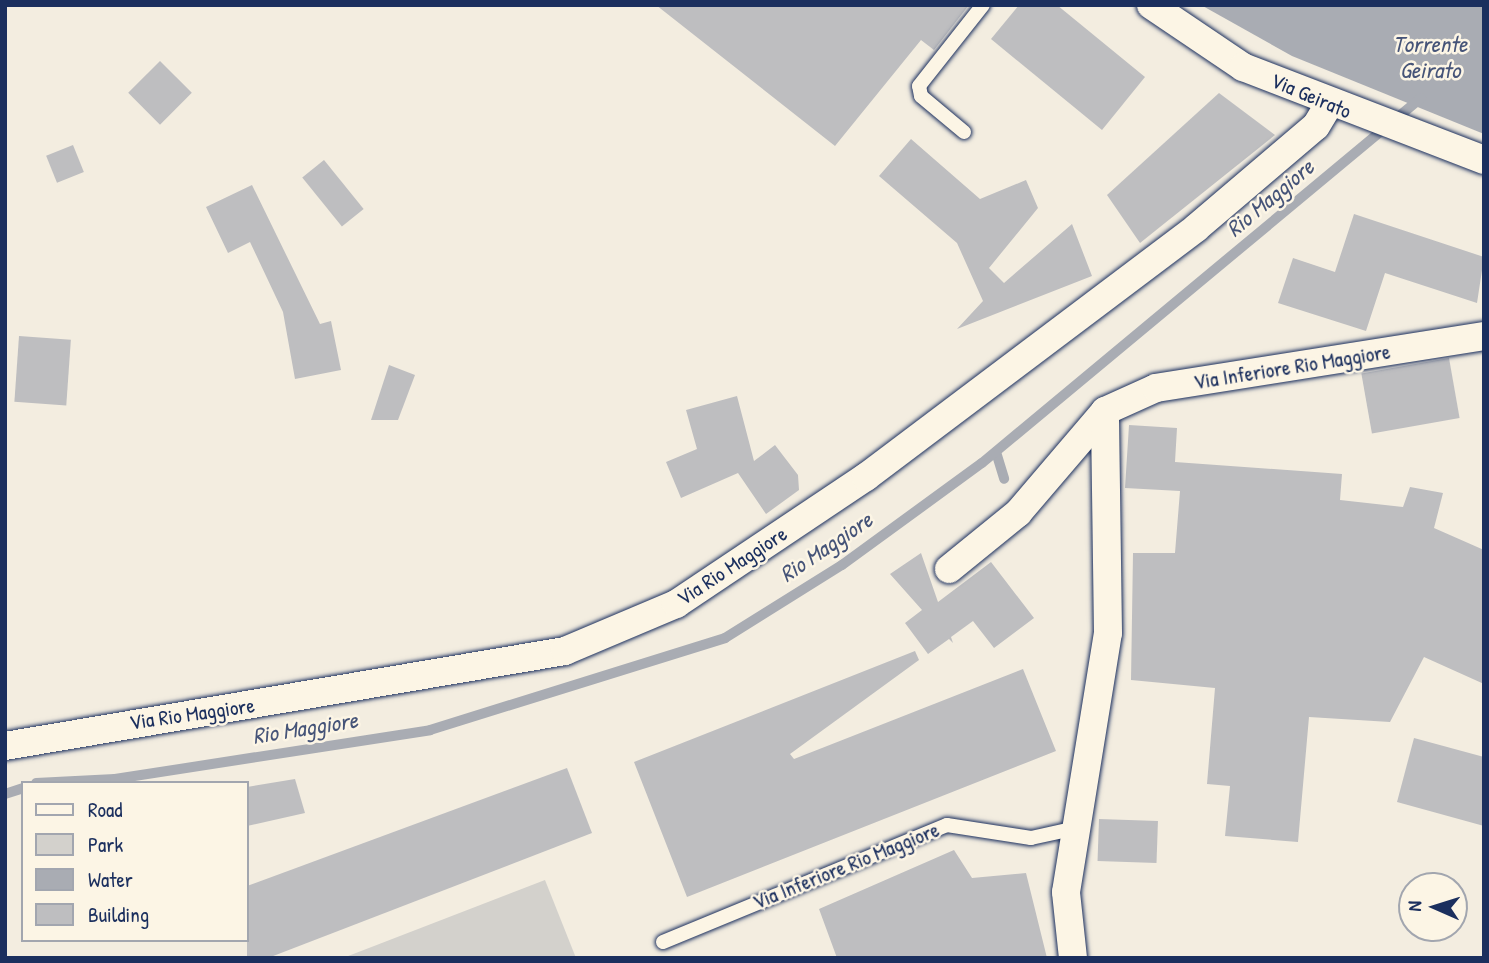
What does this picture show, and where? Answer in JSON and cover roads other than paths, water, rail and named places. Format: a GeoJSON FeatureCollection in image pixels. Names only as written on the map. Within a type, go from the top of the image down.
{"type":"FeatureCollection","features":[{"type":"Feature","properties":{"kind":"street","name":"Via Geirato"},"geometry":{"type":"LineString","coordinates":[[1151,5],[1243,67],[1425,142],[1484,160]]}},
{"type":"Feature","properties":{"kind":"street","name":"Via Rio Maggiore"},"geometry":{"type":"LineString","coordinates":[[5,746],[565,651],[676,604],[866,477],[1196,228],[1338,108]]}},
{"type":"Feature","properties":{"kind":"street","name":"Via Inferiore Rio Maggiore"},"geometry":{"type":"LineString","coordinates":[[949,569],[1018,513],[1105,411],[1156,388],[1484,336]]}},
{"type":"Feature","properties":{"kind":"street"},"geometry":{"type":"LineString","coordinates":[[1073,958],[1066,892],[1108,633],[1105,411]]}},
{"type":"Feature","properties":{"kind":"lane"},"geometry":{"type":"LineString","coordinates":[[964,132],[921,96],[919,86],[983,5]]}},
{"type":"Feature","properties":{"kind":"lane","name":"Via Inferiore Rio Maggiore"},"geometry":{"type":"LineString","coordinates":[[663,942],[947,825],[1031,838],[1076,828]]}},
{"type":"Feature","properties":{"kind":"water","name":"Torrente Geirato"},"geometry":{"type":"Polygon","coordinates":[[[1201,5],[1484,5],[1484,134],[1292,56],[1201,5]]]}},
{"type":"Feature","properties":{"kind":"waterway","name":"Rio Maggiore"},"geometry":{"type":"LineString","coordinates":[[76,781],[115,779],[430,730],[725,638],[842,565],[982,463],[1421,98]]}},
{"type":"Feature","properties":{"kind":"waterway"},"geometry":{"type":"LineString","coordinates":[[996,452],[1004,479]]}},
{"type":"Feature","properties":{"kind":"waterway","name":"Rio Maggiore"},"geometry":{"type":"LineString","coordinates":[[5,794],[21,789]]}}]}
